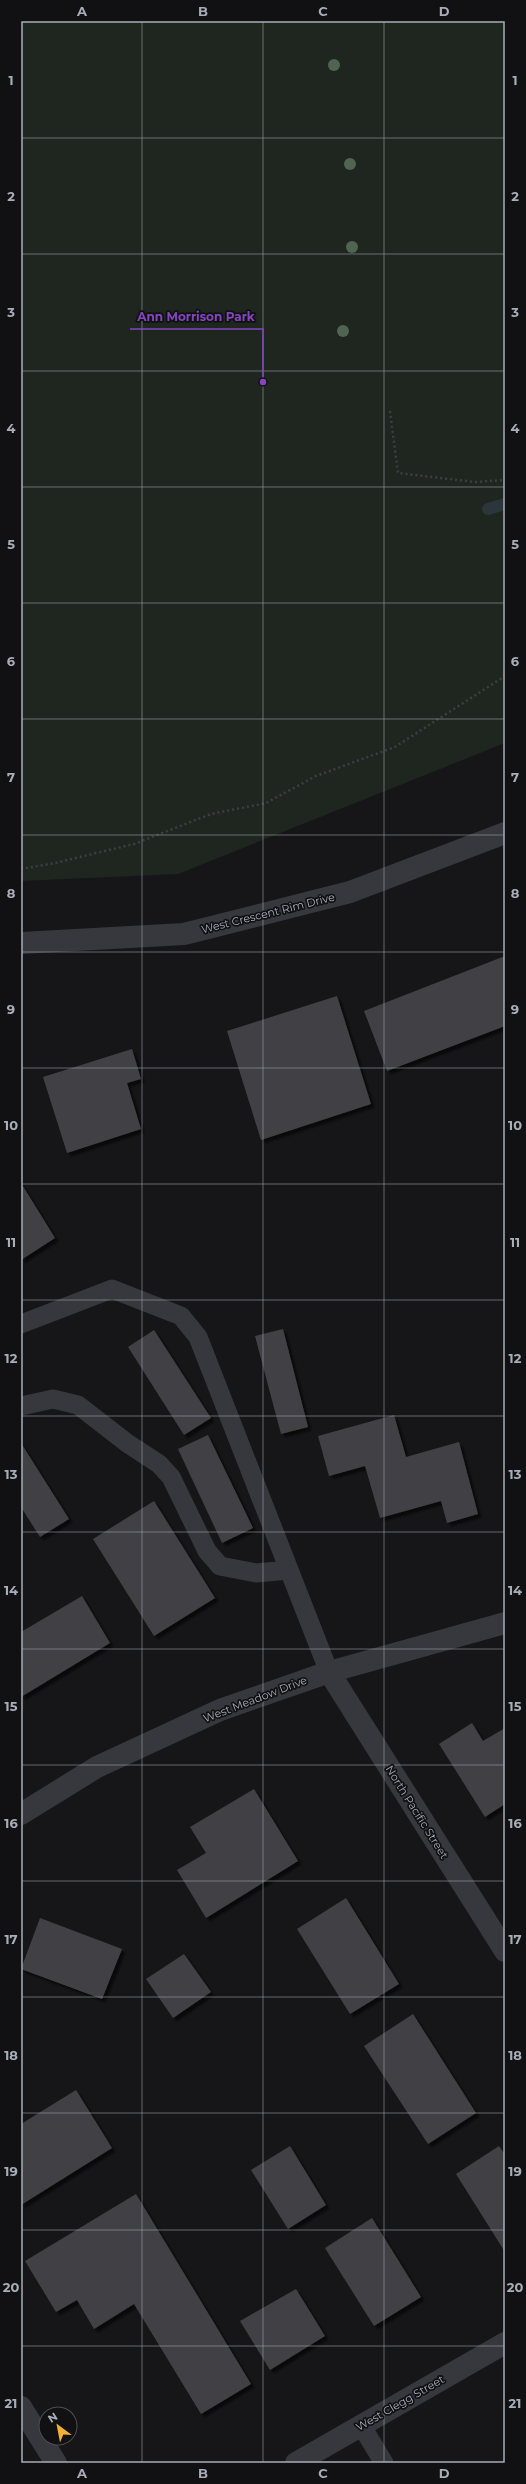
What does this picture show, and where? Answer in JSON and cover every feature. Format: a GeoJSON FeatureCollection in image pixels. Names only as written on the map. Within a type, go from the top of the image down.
{"type":"FeatureCollection","features":[{"type":"Feature","properties":{"kind":"street","name":"West Crescent Rim Drive"},"geometry":{"type":"LineString","coordinates":[[21,943],[184,934],[350,892],[486,842],[505,833]]}},
{"type":"Feature","properties":{"kind":"street","name":"West Meadow Drive"},"geometry":{"type":"LineString","coordinates":[[21,1814],[97,1767],[220,1710],[329,1672],[505,1624]]}},
{"type":"Feature","properties":{"kind":"street","name":"North Pacific Street"},"geometry":{"type":"LineString","coordinates":[[329,1672],[505,1952]]}},
{"type":"Feature","properties":{"kind":"street","name":"West Clegg Street"},"geometry":{"type":"LineString","coordinates":[[296,2463],[505,2343]]}},
{"type":"Feature","properties":{"kind":"street"},"geometry":{"type":"LineString","coordinates":[[21,2407],[56,2463]]}},
{"type":"Feature","properties":{"kind":"lane"},"geometry":{"type":"LineString","coordinates":[[21,1324],[112,1289],[181,1316],[198,1338],[329,1672]]}},
{"type":"Feature","properties":{"kind":"lane"},"geometry":{"type":"LineString","coordinates":[[21,1406],[53,1399],[78,1405],[127,1443],[159,1464],[171,1477],[207,1551],[220,1566],[256,1573],[289,1570]]}},
{"type":"Feature","properties":{"kind":"lane"},"geometry":{"type":"LineString","coordinates":[[361,2425],[384,2463]]}},
{"type":"Feature","properties":{"kind":"path"},"geometry":{"type":"LineString","coordinates":[[390,411],[398,473],[475,482],[505,480]]}},
{"type":"Feature","properties":{"kind":"path"},"geometry":{"type":"LineString","coordinates":[[21,869],[55,863],[134,844],[211,814],[266,803],[316,776],[395,747],[505,676]]}},
{"type":"Feature","properties":{"kind":"shaded area"},"geometry":{"type":"Polygon","coordinates":[[[21,21],[505,21],[505,743],[178,874],[21,881],[21,21]]]}},
{"type":"Feature","properties":{"kind":"building"},"geometry":{"type":"Polygon","coordinates":[[[505,956],[505,1026],[387,1071],[364,1011],[505,956]]]}},
{"type":"Feature","properties":{"kind":"building"},"geometry":{"type":"Polygon","coordinates":[[[337,996],[371,1104],[261,1140],[227,1031],[337,996]]]}},
{"type":"Feature","properties":{"kind":"building"},"geometry":{"type":"Polygon","coordinates":[[[132,1049],[141,1079],[127,1083],[141,1129],[67,1153],[43,1077],[132,1049]]]}},
{"type":"Feature","properties":{"kind":"building"},"geometry":{"type":"Polygon","coordinates":[[[21,1183],[55,1238],[21,1260],[21,1183]]]}},
{"type":"Feature","properties":{"kind":"building"},"geometry":{"type":"Polygon","coordinates":[[[283,1329],[308,1427],[281,1434],[255,1336],[283,1329]]]}},
{"type":"Feature","properties":{"kind":"building"},"geometry":{"type":"Polygon","coordinates":[[[154,1330],[211,1418],[184,1435],[128,1347],[154,1330]]]}},
{"type":"Feature","properties":{"kind":"building"},"geometry":{"type":"Polygon","coordinates":[[[394,1415],[406,1457],[459,1442],[478,1514],[447,1523],[441,1501],[380,1518],[365,1466],[329,1476],[318,1436],[394,1415]]]}},
{"type":"Feature","properties":{"kind":"building"},"geometry":{"type":"Polygon","coordinates":[[[208,1435],[253,1528],[222,1543],[178,1449],[208,1435]]]}},
{"type":"Feature","properties":{"kind":"building"},"geometry":{"type":"Polygon","coordinates":[[[21,1443],[69,1519],[40,1537],[21,1507],[21,1443]]]}},
{"type":"Feature","properties":{"kind":"building"},"geometry":{"type":"Polygon","coordinates":[[[154,1501],[215,1598],[154,1636],[93,1539],[154,1501]]]}},
{"type":"Feature","properties":{"kind":"building"},"geometry":{"type":"Polygon","coordinates":[[[82,1596],[110,1643],[21,1697],[21,1632],[82,1596]]]}},
{"type":"Feature","properties":{"kind":"building"},"geometry":{"type":"Polygon","coordinates":[[[472,1723],[483,1741],[505,1728],[505,1804],[485,1817],[439,1744],[472,1723]]]}},
{"type":"Feature","properties":{"kind":"building"},"geometry":{"type":"Polygon","coordinates":[[[254,1789],[298,1861],[206,1918],[177,1870],[206,1853],[190,1827],[254,1789]]]}},
{"type":"Feature","properties":{"kind":"building"},"geometry":{"type":"Polygon","coordinates":[[[346,1898],[399,1984],[350,2014],[297,1929],[346,1898]]]}},
{"type":"Feature","properties":{"kind":"building"},"geometry":{"type":"Polygon","coordinates":[[[40,1918],[122,1949],[102,1999],[21,1969],[40,1918]]]}},
{"type":"Feature","properties":{"kind":"building"},"geometry":{"type":"Polygon","coordinates":[[[184,1954],[211,1992],[173,2018],[146,1979],[184,1954]]]}},
{"type":"Feature","properties":{"kind":"building"},"geometry":{"type":"Polygon","coordinates":[[[413,2014],[476,2113],[428,2144],[364,2046],[413,2014]]]}},
{"type":"Feature","properties":{"kind":"building"},"geometry":{"type":"Polygon","coordinates":[[[76,2090],[112,2148],[21,2205],[21,2124],[76,2090]]]}},
{"type":"Feature","properties":{"kind":"building"},"geometry":{"type":"Polygon","coordinates":[[[290,2146],[326,2205],[288,2229],[251,2170],[290,2146]]]}},
{"type":"Feature","properties":{"kind":"building"},"geometry":{"type":"Polygon","coordinates":[[[499,2146],[505,2155],[505,2252],[456,2174],[499,2146]]]}},
{"type":"Feature","properties":{"kind":"building"},"geometry":{"type":"Polygon","coordinates":[[[136,2194],[251,2384],[201,2414],[134,2304],[94,2329],[77,2300],[56,2312],[25,2261],[136,2194]]]}},
{"type":"Feature","properties":{"kind":"building"},"geometry":{"type":"Polygon","coordinates":[[[372,2218],[421,2297],[374,2326],[325,2248],[372,2218]]]}},
{"type":"Feature","properties":{"kind":"building"},"geometry":{"type":"Polygon","coordinates":[[[296,2289],[325,2336],[270,2370],[240,2321],[296,2289]]]}},
{"type":"Feature","properties":{"kind":"waterway"},"geometry":{"type":"LineString","coordinates":[[488,509],[505,504]]}},
{"type":"Feature","properties":{"kind":"place","name":"Ann Morrison Park"},"geometry":{"type":"Point","coordinates":[263,382]}}]}
